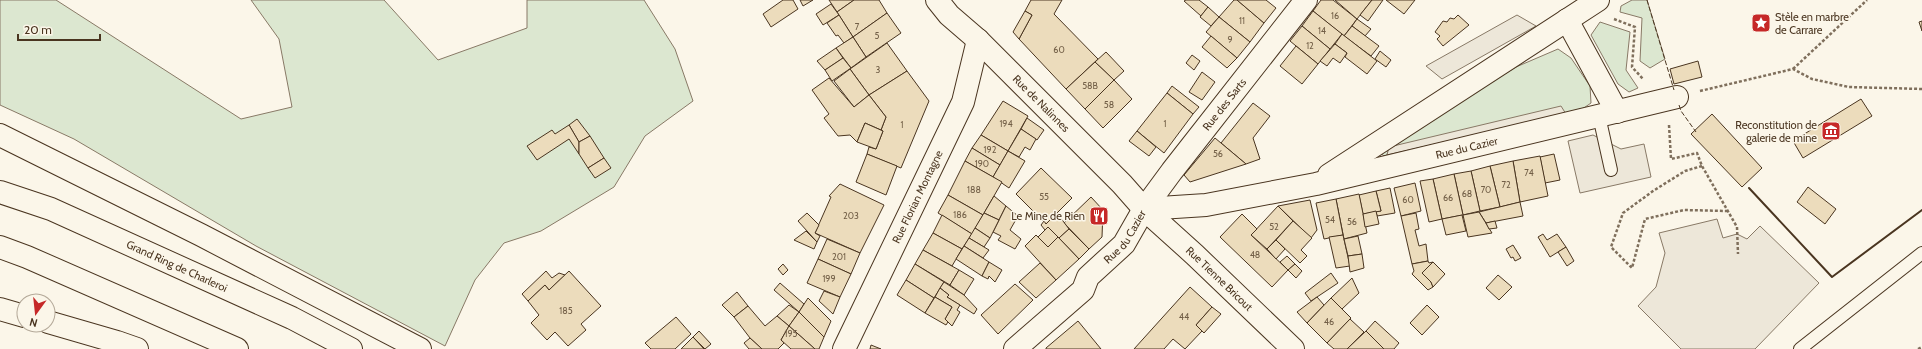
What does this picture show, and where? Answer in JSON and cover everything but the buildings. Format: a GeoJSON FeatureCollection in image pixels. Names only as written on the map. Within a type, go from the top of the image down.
{"type":"FeatureCollection","features":[{"type":"Feature","properties":{"kind":"main road","name":"Rue de Nalinnes"},"geometry":{"type":"LineString","coordinates":[[937,0],[949,15],[978,40],[1122,184],[1144,209]]}},
{"type":"Feature","properties":{"kind":"main road","name":"Rue des Sarts"},"geometry":{"type":"LineString","coordinates":[[1144,209],[1306,0]]}},
{"type":"Feature","properties":{"kind":"main road","name":"Rue du Cazier"},"geometry":{"type":"LineString","coordinates":[[1316,184],[1567,20],[1603,8]]}},
{"type":"Feature","properties":{"kind":"main road"},"geometry":{"type":"LineString","coordinates":[[1567,20],[1608,114]]}},
{"type":"Feature","properties":{"kind":"main road","name":"Rue Florian Montagne"},"geometry":{"type":"LineString","coordinates":[[844,349],[963,102],[978,40]]}},
{"type":"Feature","properties":{"kind":"main road","name":"Rue du Cazier"},"geometry":{"type":"LineString","coordinates":[[1015,349],[1082,290],[1088,277],[1124,244],[1144,209],[1206,206],[1316,184],[1672,98]]}},
{"type":"Feature","properties":{"kind":"main road"},"geometry":{"type":"LineString","coordinates":[[0,136],[201,235],[420,349]]}},
{"type":"Feature","properties":{"kind":"main road","name":"Grand Ring de Charleroi"},"geometry":{"type":"LineString","coordinates":[[0,192],[51,209],[292,318],[351,349]]}},
{"type":"Feature","properties":{"kind":"main road","name":"Rue Tienne Bricout"},"geometry":{"type":"LineString","coordinates":[[1144,209],[1195,255],[1293,349]]}},
{"type":"Feature","properties":{"kind":"main road"},"geometry":{"type":"LineString","coordinates":[[0,247],[27,257],[237,349]]}},
{"type":"Feature","properties":{"kind":"main road"},"geometry":{"type":"LineString","coordinates":[[0,309],[16,314]]}},
{"type":"Feature","properties":{"kind":"main road"},"geometry":{"type":"LineString","coordinates":[[56,324],[137,349]]}},
{"type":"Feature","properties":{"kind":"lane"},"geometry":{"type":"LineString","coordinates":[[1608,114],[1611,170]]}},
{"type":"Feature","properties":{"kind":"lane"},"geometry":{"type":"LineString","coordinates":[[1800,349],[1922,253]]}},
{"type":"Feature","properties":{"kind":"path"},"geometry":{"type":"LineString","coordinates":[[1672,98],[1793,69],[1865,0]]}},
{"type":"Feature","properties":{"kind":"path"},"geometry":{"type":"LineString","coordinates":[[1603,8],[1635,27],[1632,67],[1672,98]]}},
{"type":"Feature","properties":{"kind":"path"},"geometry":{"type":"LineString","coordinates":[[1793,69],[1812,80],[1849,87],[1922,89]]}},
{"type":"Feature","properties":{"kind":"path"},"geometry":{"type":"LineString","coordinates":[[1672,98],[1671,159],[1697,153],[1702,166],[1737,227],[1738,254]]}},
{"type":"Feature","properties":{"kind":"path"},"geometry":{"type":"LineString","coordinates":[[1702,166],[1685,171],[1653,191],[1623,213],[1611,247],[1632,268],[1645,219],[1684,210],[1727,211]]}},
{"type":"Feature","properties":{"kind":"path"},"geometry":{"type":"LineString","coordinates":[[1918,349],[1922,347]]}},
{"type":"Feature","properties":{"kind":"green space"},"geometry":{"type":"Polygon","coordinates":[[[0,0],[56,0],[241,119],[292,107],[279,39],[251,0],[384,0],[438,60],[527,28],[527,0],[644,0],[675,49],[693,101],[645,136],[614,187],[541,231],[504,243],[475,280],[445,346],[256,246],[74,139],[0,105],[0,0]]]}},
{"type":"Feature","properties":{"kind":"green space"},"geometry":{"type":"Polygon","coordinates":[[[1632,0],[1647,0],[1665,59],[1650,68],[1640,61],[1642,18],[1620,12],[1621,6],[1632,0]]]}},
{"type":"Feature","properties":{"kind":"green space"},"geometry":{"type":"Polygon","coordinates":[[[1600,22],[1630,32],[1626,70],[1638,88],[1629,92],[1618,84],[1591,35],[1600,22]]]}},
{"type":"Feature","properties":{"kind":"green space"},"geometry":{"type":"Polygon","coordinates":[[[1558,49],[1571,58],[1590,86],[1591,103],[1575,114],[1389,147],[1387,155],[1384,156],[1377,150],[1516,67],[1558,49]]]}},
{"type":"Feature","properties":{"kind":"shaded area"},"geometry":{"type":"Polygon","coordinates":[[[1517,15],[1536,26],[1442,79],[1426,66],[1517,15]]]}},
{"type":"Feature","properties":{"kind":"shaded area"},"geometry":{"type":"Polygon","coordinates":[[[1561,106],[1566,114],[1387,155],[1389,147],[1561,106]]]}},
{"type":"Feature","properties":{"kind":"shaded area"},"geometry":{"type":"Polygon","coordinates":[[[1593,135],[1621,149],[1644,144],[1651,177],[1580,193],[1568,141],[1593,135]]]}},
{"type":"Feature","properties":{"kind":"shaded area"},"geometry":{"type":"Polygon","coordinates":[[[1717,219],[1723,238],[1737,234],[1747,239],[1760,226],[1819,283],[1755,349],[1681,349],[1638,306],[1656,287],[1665,253],[1659,233],[1717,219]]]}},
{"type":"Feature","properties":{"kind":"fence"},"geometry":{"type":"LineString","coordinates":[[1647,0],[1674,90]]}},
{"type":"Feature","properties":{"kind":"fence"},"geometry":{"type":"LineString","coordinates":[[1679,105],[1681,111],[1696,132]]}},
{"type":"Feature","properties":{"kind":"wall"},"geometry":{"type":"LineString","coordinates":[[1749,188],[1832,277],[1922,210]]}},
{"type":"Feature","properties":{"kind":"place","name":"Stèle en marbre de Carrare"},"geometry":{"type":"Point","coordinates":[1761,23]}},
{"type":"Feature","properties":{"kind":"place","name":"Reconstitution de galerie de mine"},"geometry":{"type":"Point","coordinates":[1831,131]}},
{"type":"Feature","properties":{"kind":"place","name":"Le Mine de Rien"},"geometry":{"type":"Point","coordinates":[1099,216]}}]}
